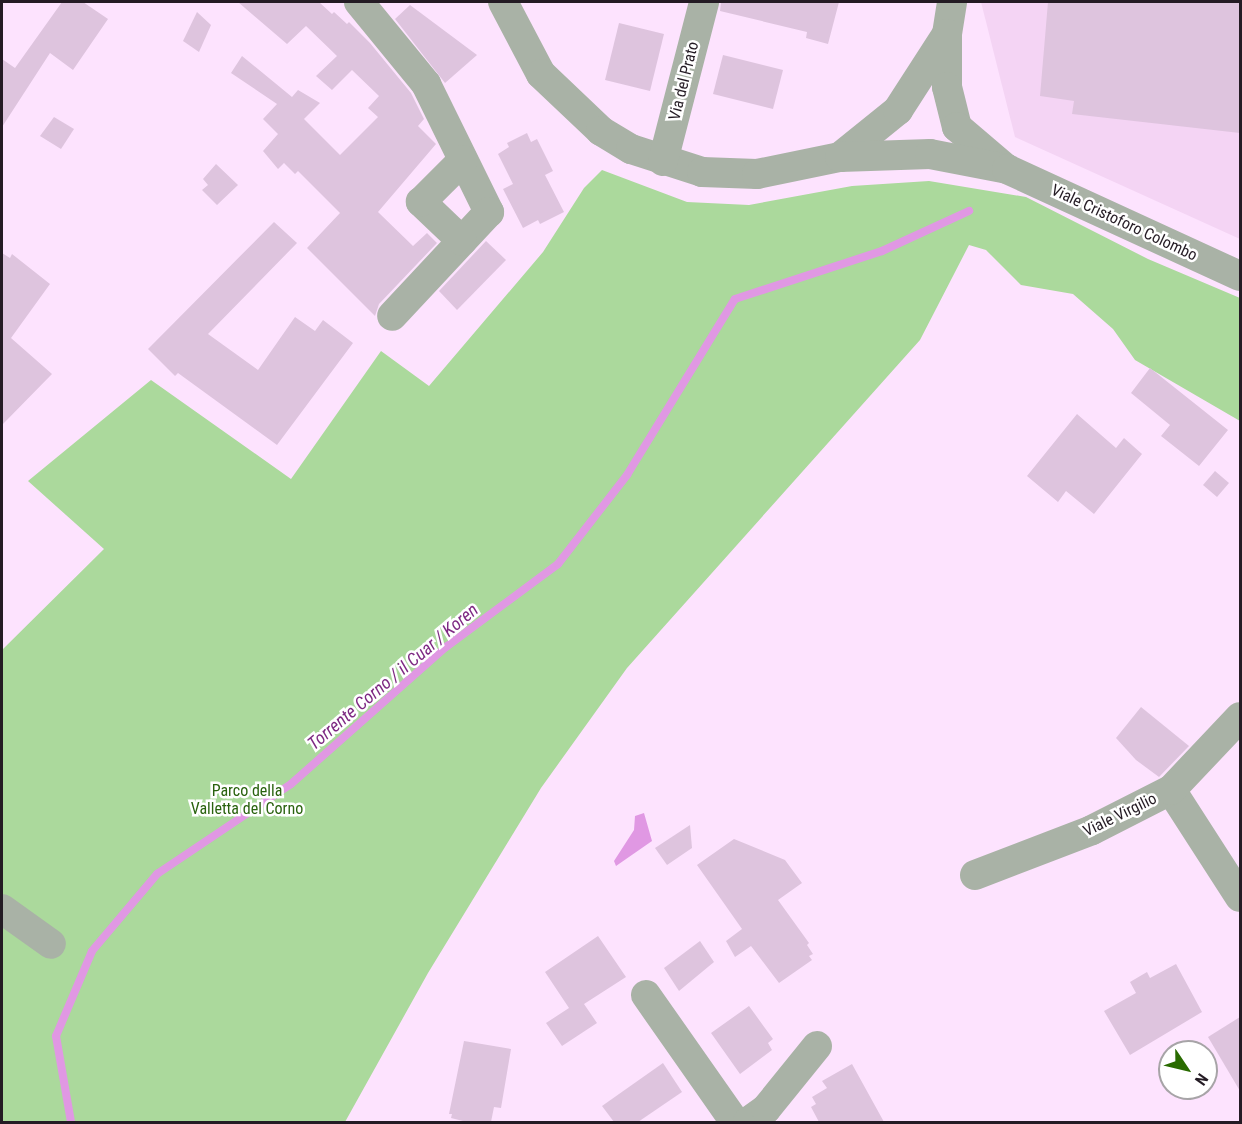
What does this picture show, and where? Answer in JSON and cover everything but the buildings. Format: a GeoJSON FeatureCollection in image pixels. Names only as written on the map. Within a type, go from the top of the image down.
{"type":"FeatureCollection","features":[{"type":"Feature","properties":{"kind":"street"},"geometry":{"type":"LineString","coordinates":[[359,2],[426,84],[489,212],[392,316]]}},
{"type":"Feature","properties":{"kind":"street","name":"Viale Cristoforo Colombo"},"geometry":{"type":"LineString","coordinates":[[503,2],[541,74],[569,104],[601,131],[631,149],[663,161],[702,172],[757,174],[840,157],[930,154],[1007,169],[1240,276]]}},
{"type":"Feature","properties":{"kind":"street","name":"Via del Prato"},"geometry":{"type":"LineString","coordinates":[[663,161],[704,2]]}},
{"type":"Feature","properties":{"kind":"street","name":"Viale Cristoforo Colombo"},"geometry":{"type":"LineString","coordinates":[[952,2],[947,34],[947,87],[957,127],[1007,169]]}},
{"type":"Feature","properties":{"kind":"street"},"geometry":{"type":"LineString","coordinates":[[840,157],[898,110],[947,34]]}},
{"type":"Feature","properties":{"kind":"street"},"geometry":{"type":"LineString","coordinates":[[462,241],[421,202],[463,160]]}},
{"type":"Feature","properties":{"kind":"street","name":"Viale Virgilio"},"geometry":{"type":"LineString","coordinates":[[975,875],[1092,830],[1171,790],[1240,717]]}},
{"type":"Feature","properties":{"kind":"street"},"geometry":{"type":"LineString","coordinates":[[1171,790],[1240,897]]}},
{"type":"Feature","properties":{"kind":"street"},"geometry":{"type":"LineString","coordinates":[[2,909],[51,944]]}},
{"type":"Feature","properties":{"kind":"street"},"geometry":{"type":"LineString","coordinates":[[646,995],[735,1122]]}},
{"type":"Feature","properties":{"kind":"street"},"geometry":{"type":"LineString","coordinates":[[764,1118],[817,1046]]}},
{"type":"Feature","properties":{"kind":"shaded area"},"geometry":{"type":"Polygon","coordinates":[[[981,2],[1240,2],[1240,239],[1015,137],[981,2]]]}},
{"type":"Feature","properties":{"kind":"shaded area"},"geometry":{"type":"Polygon","coordinates":[[[644,813],[652,841],[616,866],[614,861],[634,830],[635,816],[644,813]]]}},
{"type":"Feature","properties":{"kind":"green space","name":"Parco della Valletta del Corno"},"geometry":{"type":"Polygon","coordinates":[[[602,170],[687,202],[749,205],[852,186],[929,181],[1026,197],[1148,259],[1240,298],[1240,421],[1135,360],[1113,329],[1073,294],[1021,285],[986,250],[969,245],[920,340],[627,668],[541,788],[428,973],[345,1122],[2,1122],[2,650],[104,549],[28,481],[151,380],[291,479],[381,351],[429,386],[543,252],[584,188],[602,170]]]}},
{"type":"Feature","properties":{"kind":"waterway","name":"Torrente Corno / il Cuar / Koren"},"geometry":{"type":"LineString","coordinates":[[71,1122],[56,1036],[92,951],[157,874],[291,784],[446,647],[558,564],[627,475],[735,299],[882,251],[969,211]]}}]}
